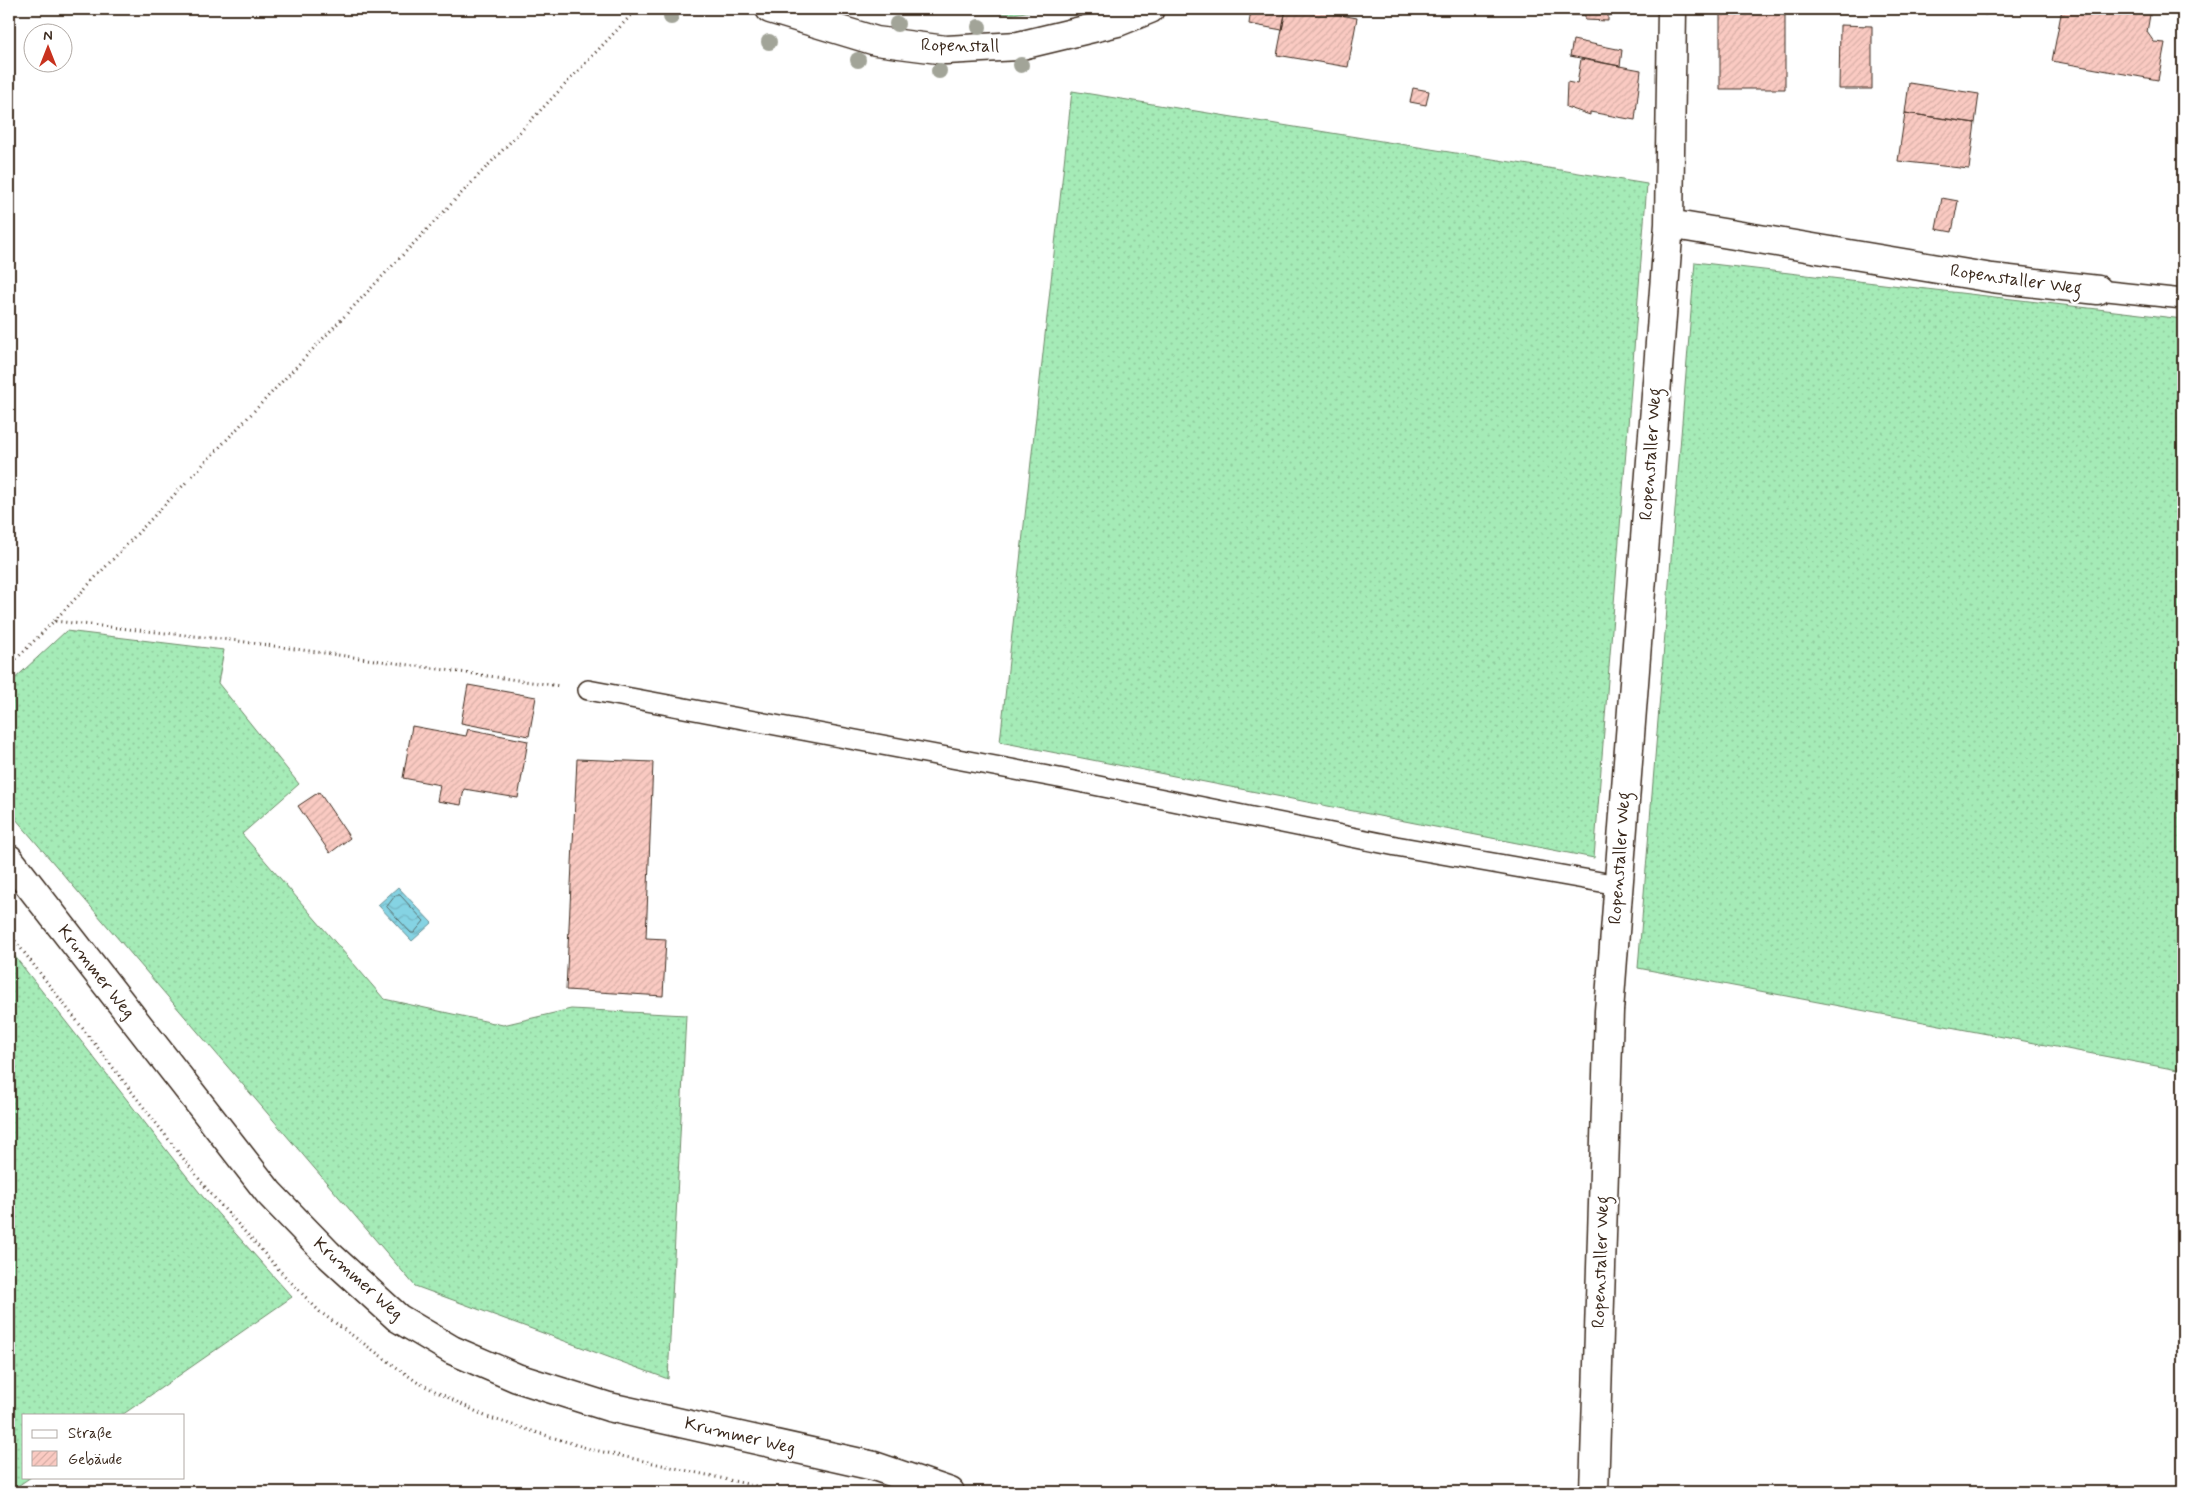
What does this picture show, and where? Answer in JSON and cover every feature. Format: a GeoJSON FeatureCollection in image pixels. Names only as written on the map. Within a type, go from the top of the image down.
{"type":"FeatureCollection","features":[{"type":"Feature","properties":{"kind":"street","name":"Ropenstall"},"geometry":{"type":"LineString","coordinates":[[770,9],[876,41],[946,50],[1018,46],[1118,22],[1150,9]]}},
{"type":"Feature","properties":{"kind":"street","name":"Ropenstaller Weg"},"geometry":{"type":"LineString","coordinates":[[1594,1492],[1608,1010],[1668,224],[1672,9]]}},
{"type":"Feature","properties":{"kind":"street","name":"Ropenstaller Weg"},"geometry":{"type":"LineString","coordinates":[[1668,224],[1992,278],[2098,290]]}},
{"type":"Feature","properties":{"kind":"street","name":"Krummer Weg"},"geometry":{"type":"LineString","coordinates":[[9,859],[269,1193],[328,1254],[398,1318],[452,1350],[517,1378],[610,1407],[874,1466],[950,1492]]}},
{"type":"Feature","properties":{"kind":"lane"},"geometry":{"type":"LineString","coordinates":[[2098,290],[2183,299]]}},
{"type":"Feature","properties":{"kind":"lane"},"geometry":{"type":"LineString","coordinates":[[588,690],[1064,778],[1396,846],[1618,885]]}},
{"type":"Feature","properties":{"kind":"path"},"geometry":{"type":"LineString","coordinates":[[9,666],[636,9]]}},
{"type":"Feature","properties":{"kind":"path"},"geometry":{"type":"LineString","coordinates":[[54,621],[231,640],[588,690]]}},
{"type":"Feature","properties":{"kind":"green space"},"geometry":{"type":"Polygon","coordinates":[[[874,9],[1044,9],[1013,14],[883,12],[874,9]]]}},
{"type":"Feature","properties":{"kind":"green space"},"geometry":{"type":"Polygon","coordinates":[[[1072,91],[1647,184],[1594,858],[1000,742],[1072,91]]]}},
{"type":"Feature","properties":{"kind":"green space"},"geometry":{"type":"Polygon","coordinates":[[[1695,262],[2183,319],[2183,1071],[1638,968],[1695,262]]]}},
{"type":"Feature","properties":{"kind":"green space"},"geometry":{"type":"Polygon","coordinates":[[[66,631],[224,650],[218,683],[299,784],[242,834],[384,999],[503,1025],[571,1009],[686,1015],[668,1379],[415,1286],[9,811],[9,684],[66,631]]]}},
{"type":"Feature","properties":{"kind":"green space"},"geometry":{"type":"Polygon","coordinates":[[[9,949],[203,1197],[292,1297],[123,1414],[22,1414],[22,1478],[30,1478],[9,1492],[9,949]]]}},
{"type":"Feature","properties":{"kind":"water"},"geometry":{"type":"Polygon","coordinates":[[[398,887],[432,923],[412,941],[378,905],[398,887]]]}},
{"type":"Feature","properties":{"kind":"building"},"geometry":{"type":"Polygon","coordinates":[[[1251,9],[1286,9],[1282,30],[1249,24],[1251,9]]]}},
{"type":"Feature","properties":{"kind":"building"},"geometry":{"type":"Polygon","coordinates":[[[1286,9],[1308,9],[1357,18],[1348,67],[1277,55],[1286,9]]]}},
{"type":"Feature","properties":{"kind":"building"},"geometry":{"type":"Polygon","coordinates":[[[1563,9],[1630,9],[1630,15],[1608,15],[1608,21],[1585,20],[1585,15],[1563,15],[1563,9]]]}},
{"type":"Feature","properties":{"kind":"building"},"geometry":{"type":"Polygon","coordinates":[[[1720,9],[1785,9],[1785,89],[1720,89],[1720,9]]]}},
{"type":"Feature","properties":{"kind":"building"},"geometry":{"type":"Polygon","coordinates":[[[1954,9],[1987,9],[1986,15],[1954,9]]]}},
{"type":"Feature","properties":{"kind":"building"},"geometry":{"type":"Polygon","coordinates":[[[2062,9],[2151,9],[2147,32],[2154,42],[2165,43],[2158,80],[2052,61],[2062,9]]]}},
{"type":"Feature","properties":{"kind":"building"},"geometry":{"type":"Polygon","coordinates":[[[1840,25],[1872,26],[1872,89],[1839,89],[1840,25]]]}},
{"type":"Feature","properties":{"kind":"building"},"geometry":{"type":"Polygon","coordinates":[[[1573,40],[1622,50],[1620,66],[1570,56],[1573,40]]]}},
{"type":"Feature","properties":{"kind":"building"},"geometry":{"type":"Polygon","coordinates":[[[1581,59],[1641,70],[1635,120],[1590,112],[1590,115],[1566,107],[1567,82],[1577,84],[1581,59]]]}},
{"type":"Feature","properties":{"kind":"building"},"geometry":{"type":"Polygon","coordinates":[[[1909,83],[1979,94],[1975,123],[1905,113],[1909,83]]]}},
{"type":"Feature","properties":{"kind":"building"},"geometry":{"type":"Polygon","coordinates":[[[1413,88],[1429,91],[1426,105],[1410,102],[1413,88]]]}},
{"type":"Feature","properties":{"kind":"building"},"geometry":{"type":"Polygon","coordinates":[[[1905,113],[1975,123],[1969,169],[1898,161],[1905,113]]]}},
{"type":"Feature","properties":{"kind":"building"},"geometry":{"type":"Polygon","coordinates":[[[1942,198],[1958,201],[1952,232],[1936,229],[1942,198]]]}},
{"type":"Feature","properties":{"kind":"building"},"geometry":{"type":"Polygon","coordinates":[[[468,685],[536,697],[529,736],[461,723],[468,685]]]}},
{"type":"Feature","properties":{"kind":"building"},"geometry":{"type":"Polygon","coordinates":[[[412,726],[466,736],[468,729],[528,741],[518,798],[464,789],[461,805],[437,801],[440,785],[403,778],[412,726]]]}},
{"type":"Feature","properties":{"kind":"building"},"geometry":{"type":"Polygon","coordinates":[[[577,759],[653,762],[646,938],[666,939],[663,996],[566,990],[577,759]]]}},
{"type":"Feature","properties":{"kind":"building"},"geometry":{"type":"Polygon","coordinates":[[[319,792],[350,838],[330,853],[298,806],[319,792]]]}}]}
